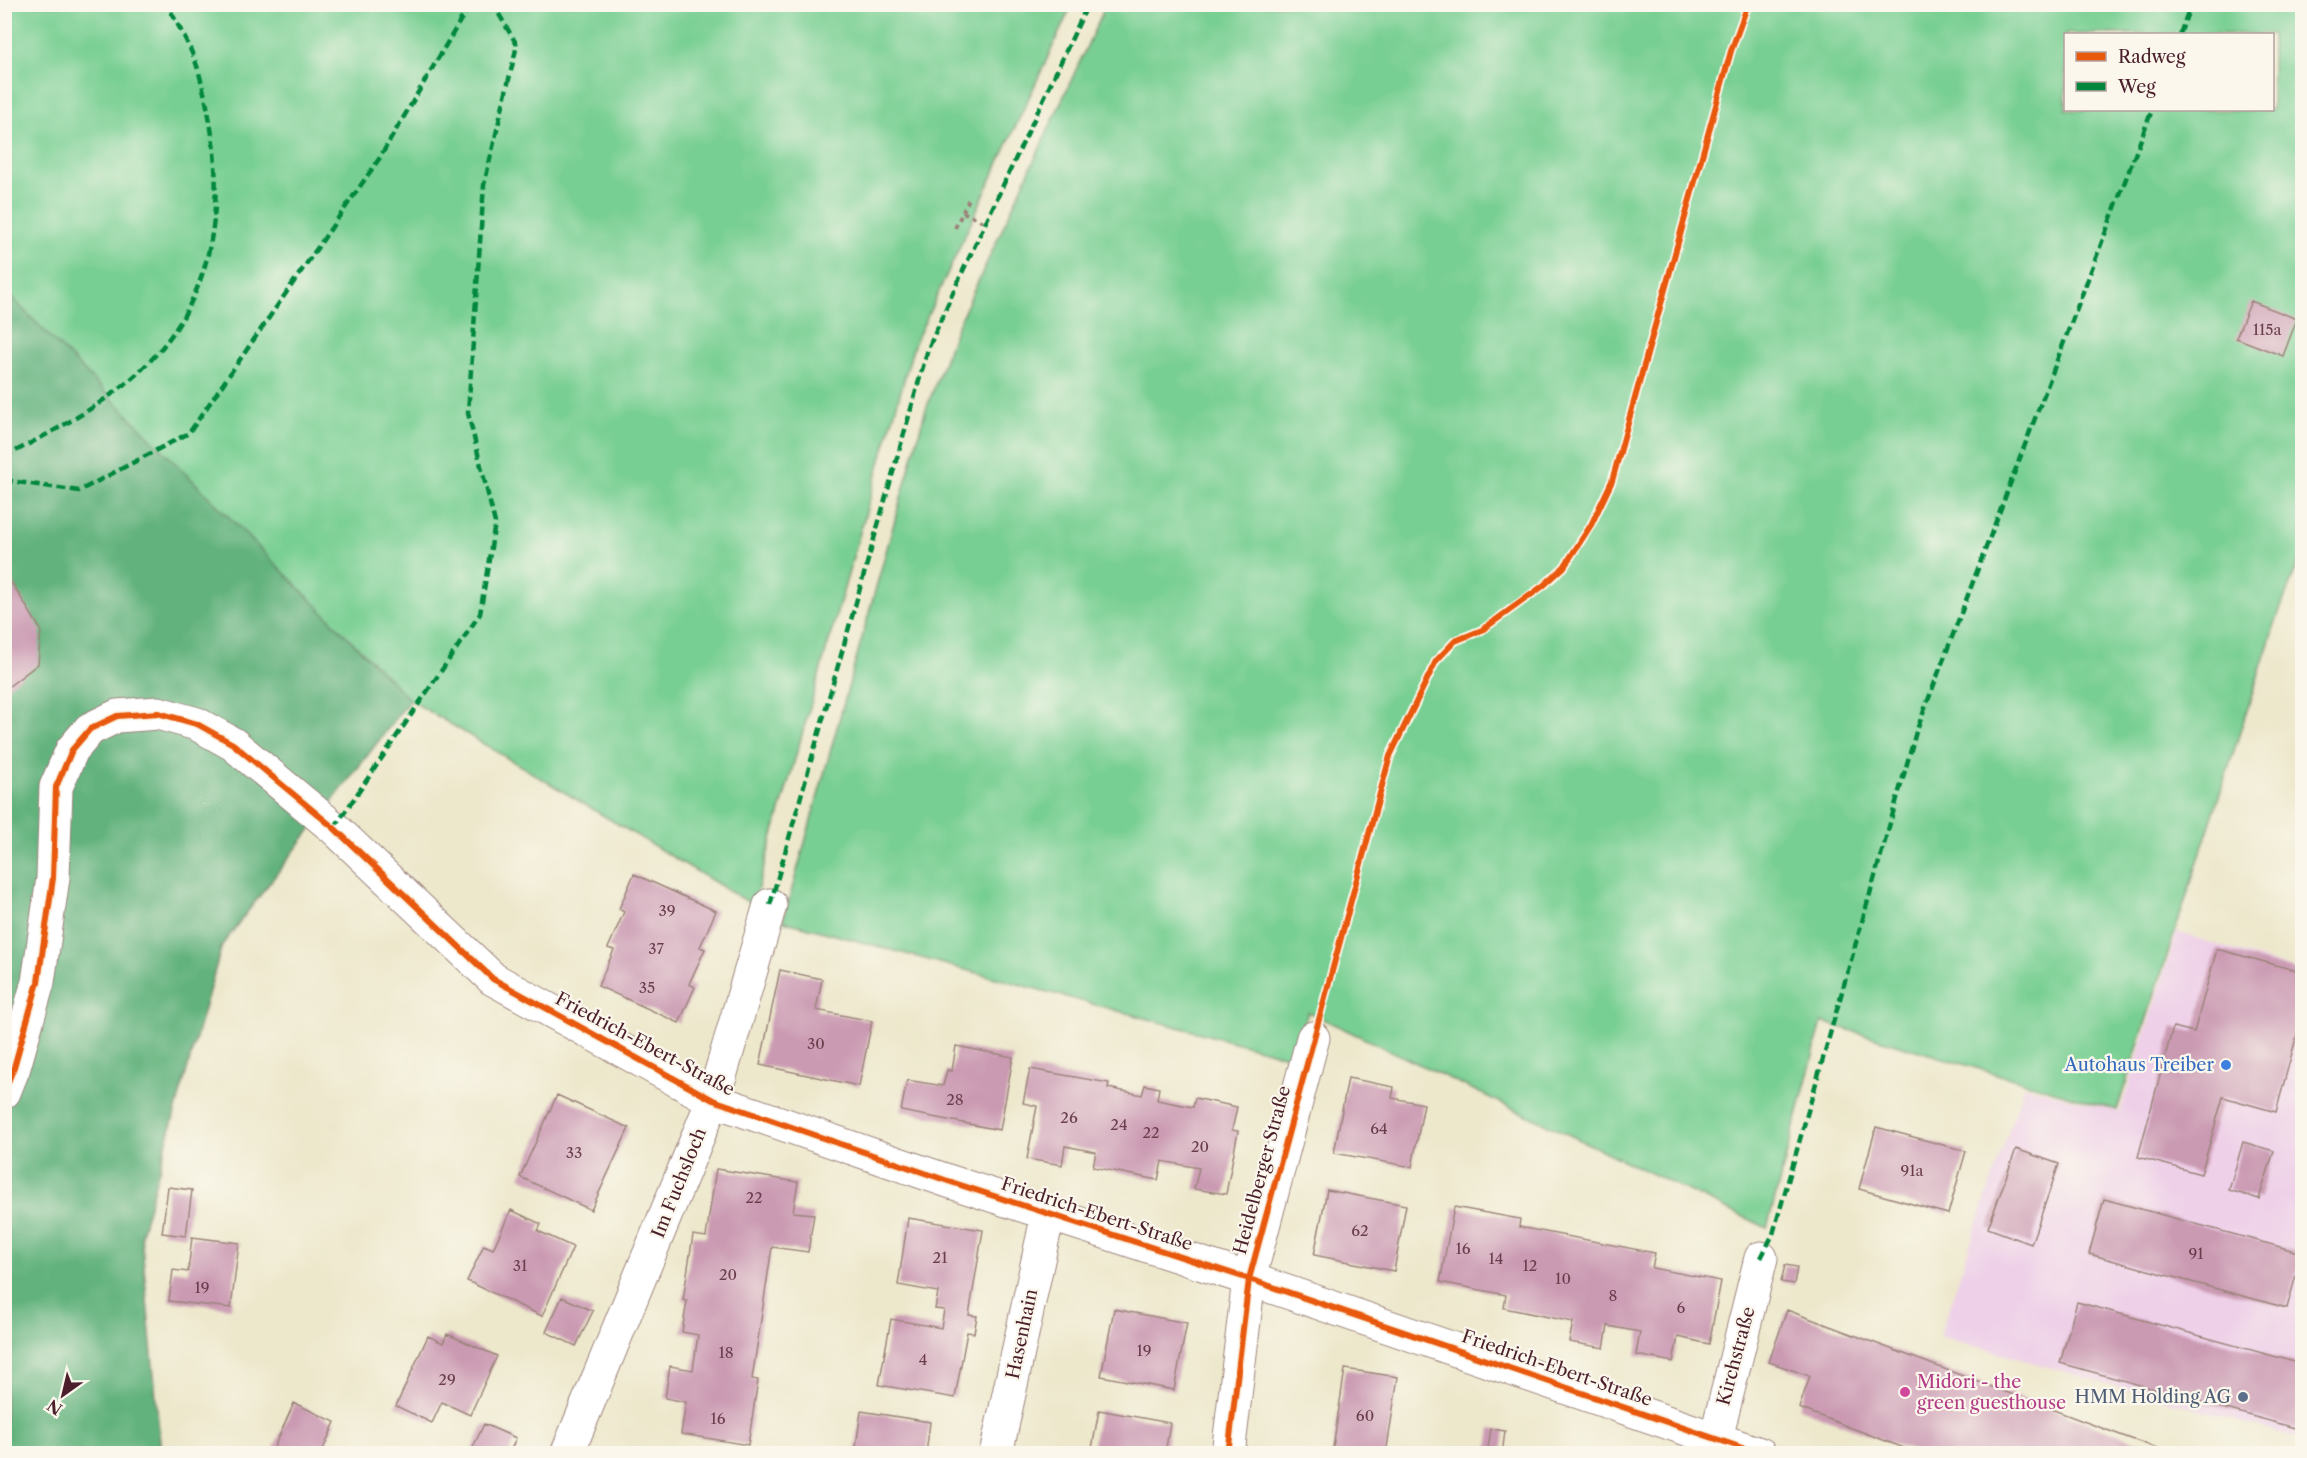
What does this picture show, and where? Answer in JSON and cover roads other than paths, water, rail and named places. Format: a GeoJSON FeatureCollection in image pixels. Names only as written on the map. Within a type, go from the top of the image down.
{"type":"FeatureCollection","features":[{"type":"Feature","properties":{"kind":"street","name":"Friedrich-Ebert-Straße"},"geometry":{"type":"LineString","coordinates":[[4,1092],[14,1067],[38,982],[53,878],[56,787],[72,750],[90,729],[117,716],[158,713],[197,724],[233,744],[334,828],[493,979],[713,1101],[1249,1279],[1713,1446],[1760,1454]]}},
{"type":"Feature","properties":{"kind":"street","name":"Im Fuchsloch"},"geometry":{"type":"LineString","coordinates":[[567,1454],[713,1101],[770,905]]}},
{"type":"Feature","properties":{"kind":"street","name":"Heidelberger Straße"},"geometry":{"type":"LineString","coordinates":[[1228,1454],[1249,1279],[1313,1038]]}},
{"type":"Feature","properties":{"kind":"street","name":"Hasenhain"},"geometry":{"type":"LineString","coordinates":[[996,1454],[1048,1214]]}},
{"type":"Feature","properties":{"kind":"street","name":"Kirchstraße"},"geometry":{"type":"LineString","coordinates":[[1713,1446],[1761,1258]]}},
{"type":"Feature","properties":{"kind":"place","name":"Autohaus Treiber"},"geometry":{"type":"Point","coordinates":[2226,1065]}},
{"type":"Feature","properties":{"kind":"place","name":"Midori - the green guesthouse"},"geometry":{"type":"Point","coordinates":[1905,1392]}},
{"type":"Feature","properties":{"kind":"place","name":"HMM Holding AG"},"geometry":{"type":"Point","coordinates":[2243,1397]}}]}
